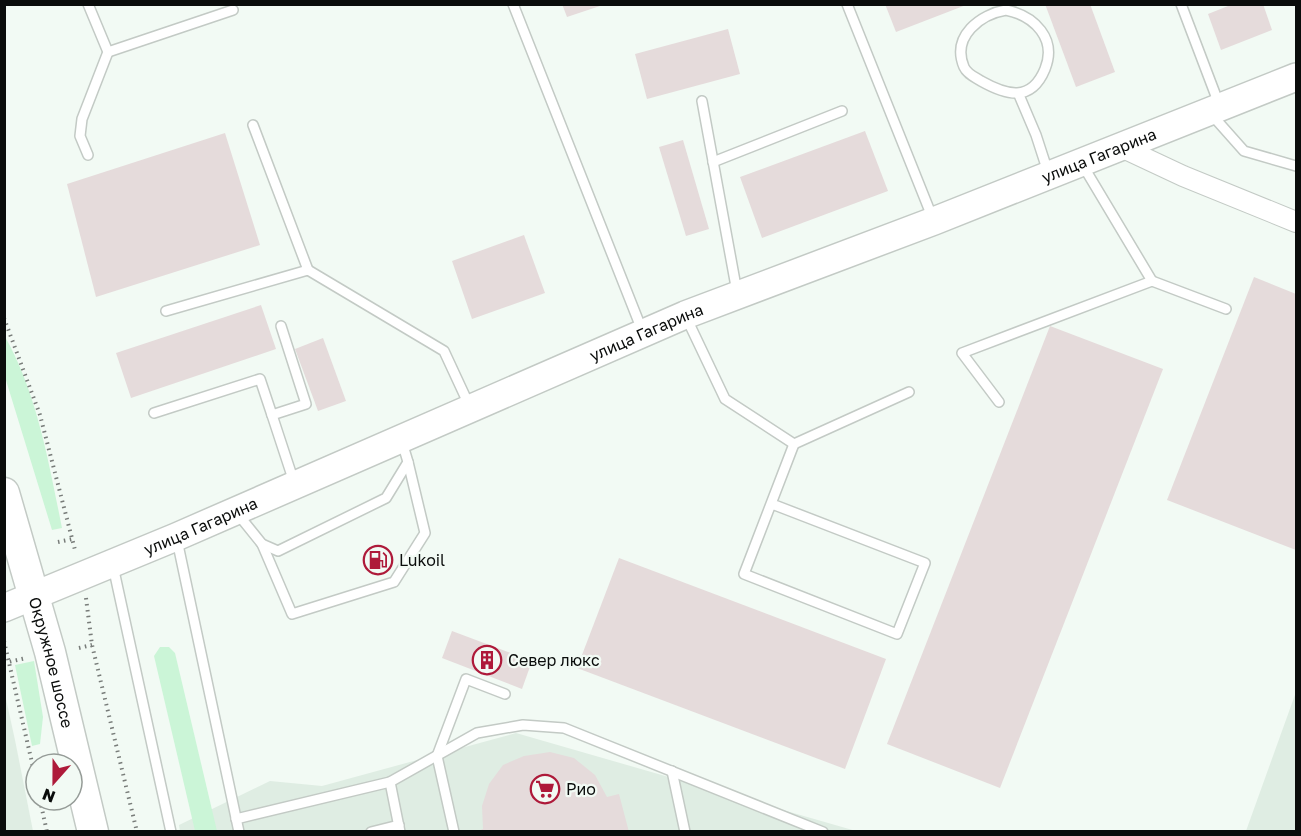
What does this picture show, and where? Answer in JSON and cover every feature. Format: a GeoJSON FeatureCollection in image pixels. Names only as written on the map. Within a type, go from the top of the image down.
{"type":"FeatureCollection","features":[{"type":"Feature","properties":{"kind":"main road","name":"Окружное шоссе"},"geometry":{"type":"LineString","coordinates":[[4,492],[35,596],[93,831]]}},
{"type":"Feature","properties":{"kind":"street","name":"улица Гагарина"},"geometry":{"type":"LineString","coordinates":[[4,608],[295,485],[404,450],[470,407],[643,332],[934,221],[1296,77]]}},
{"type":"Feature","properties":{"kind":"street"},"geometry":{"type":"LineString","coordinates":[[1119,146],[1183,176],[1296,222]]}},
{"type":"Feature","properties":{"kind":"lane"},"geometry":{"type":"LineString","coordinates":[[88,4],[108,52],[82,119],[80,136],[88,155]]}},
{"type":"Feature","properties":{"kind":"lane"},"geometry":{"type":"LineString","coordinates":[[513,4],[643,332]]}},
{"type":"Feature","properties":{"kind":"lane"},"geometry":{"type":"LineString","coordinates":[[847,4],[934,221]]}},
{"type":"Feature","properties":{"kind":"lane"},"geometry":{"type":"LineString","coordinates":[[1181,4],[1214,109],[1244,151],[1296,166]]}},
{"type":"Feature","properties":{"kind":"lane"},"geometry":{"type":"LineString","coordinates":[[108,52],[233,10]]}},
{"type":"Feature","properties":{"kind":"lane"},"geometry":{"type":"LineString","coordinates":[[1006,10],[1021,13],[1039,27],[1048,47],[1047,62],[1042,76],[1032,88],[1019,95],[999,91],[970,74],[964,67],[962,54],[970,28],[992,13],[1006,10]]}},
{"type":"Feature","properties":{"kind":"lane"},"geometry":{"type":"LineString","coordinates":[[1019,95],[1049,174]]}},
{"type":"Feature","properties":{"kind":"lane"},"geometry":{"type":"LineString","coordinates":[[702,101],[738,295]]}},
{"type":"Feature","properties":{"kind":"lane"},"geometry":{"type":"LineString","coordinates":[[713,162],[842,111]]}},
{"type":"Feature","properties":{"kind":"lane"},"geometry":{"type":"LineString","coordinates":[[253,125],[308,270],[444,351],[470,407]]}},
{"type":"Feature","properties":{"kind":"lane"},"geometry":{"type":"LineString","coordinates":[[1081,161],[1152,281],[1226,309]]}},
{"type":"Feature","properties":{"kind":"lane"},"geometry":{"type":"LineString","coordinates":[[166,310],[308,270]]}},
{"type":"Feature","properties":{"kind":"lane"},"geometry":{"type":"LineString","coordinates":[[999,402],[962,353],[1152,281]]}},
{"type":"Feature","properties":{"kind":"lane"},"geometry":{"type":"LineString","coordinates":[[685,315],[725,399],[794,444]]}},
{"type":"Feature","properties":{"kind":"lane"},"geometry":{"type":"LineString","coordinates":[[272,415],[306,404],[280,326]]}},
{"type":"Feature","properties":{"kind":"lane"},"geometry":{"type":"LineString","coordinates":[[154,413],[260,379],[295,485]]}},
{"type":"Feature","properties":{"kind":"lane"},"geometry":{"type":"LineString","coordinates":[[772,504],[925,563],[897,634],[744,574],[794,444],[909,392]]}},
{"type":"Feature","properties":{"kind":"lane"},"geometry":{"type":"LineString","coordinates":[[262,544],[278,551],[386,498],[404,450]]}},
{"type":"Feature","properties":{"kind":"lane"},"geometry":{"type":"LineString","coordinates":[[236,511],[262,544],[292,614],[394,582],[425,533],[404,450]]}},
{"type":"Feature","properties":{"kind":"lane"},"geometry":{"type":"LineString","coordinates":[[176,537],[239,831]]}},
{"type":"Feature","properties":{"kind":"lane"},"geometry":{"type":"LineString","coordinates":[[113,563],[171,831]]}},
{"type":"Feature","properties":{"kind":"lane"},"geometry":{"type":"LineString","coordinates":[[454,831],[437,756],[466,679],[505,694]]}},
{"type":"Feature","properties":{"kind":"lane"},"geometry":{"type":"LineString","coordinates":[[237,819],[390,782],[477,733],[522,725],[564,728],[823,831]]}},
{"type":"Feature","properties":{"kind":"lane"},"geometry":{"type":"LineString","coordinates":[[672,771],[685,831]]}},
{"type":"Feature","properties":{"kind":"lane"},"geometry":{"type":"LineString","coordinates":[[371,831],[400,828],[390,782]]}},
{"type":"Feature","properties":{"kind":"path"},"geometry":{"type":"LineString","coordinates":[[4,262],[4,270]]}},
{"type":"Feature","properties":{"kind":"path"},"geometry":{"type":"LineString","coordinates":[[4,318],[40,415],[75,550]]}},
{"type":"Feature","properties":{"kind":"path"},"geometry":{"type":"LineString","coordinates":[[58,542],[73,539]]}},
{"type":"Feature","properties":{"kind":"path"},"geometry":{"type":"LineString","coordinates":[[86,597],[92,645],[137,831]]}},
{"type":"Feature","properties":{"kind":"path"},"geometry":{"type":"LineString","coordinates":[[4,641],[30,752]]}},
{"type":"Feature","properties":{"kind":"path"},"geometry":{"type":"LineString","coordinates":[[79,648],[92,645]]}},
{"type":"Feature","properties":{"kind":"path"},"geometry":{"type":"LineString","coordinates":[[4,663],[26,658]]}},
{"type":"Feature","properties":{"kind":"path"},"geometry":{"type":"LineString","coordinates":[[43,812],[47,831]]}},
{"type":"Feature","properties":{"kind":"shaded area"},"geometry":{"type":"Polygon","coordinates":[[[4,690],[24,786],[24,812],[29,812],[33,831],[5,831],[4,690]]]}},
{"type":"Feature","properties":{"kind":"shaded area"},"geometry":{"type":"Polygon","coordinates":[[[1296,692],[1296,831],[1246,831],[1296,692]]]}},
{"type":"Feature","properties":{"kind":"shaded area"},"geometry":{"type":"Polygon","coordinates":[[[516,733],[856,831],[180,832],[179,825],[270,781],[322,786],[516,733]]]}},
{"type":"Feature","properties":{"kind":"green space"},"geometry":{"type":"Polygon","coordinates":[[[4,335],[25,380],[41,429],[62,528],[52,530],[5,377],[4,335]]]}},
{"type":"Feature","properties":{"kind":"green space"},"geometry":{"type":"Polygon","coordinates":[[[160,647],[169,647],[175,653],[217,831],[195,831],[154,656],[160,647]]]}},
{"type":"Feature","properties":{"kind":"green space"},"geometry":{"type":"Polygon","coordinates":[[[34,661],[43,717],[40,744],[32,746],[15,665],[34,661]]]}},
{"type":"Feature","properties":{"kind":"building"},"geometry":{"type":"Polygon","coordinates":[[[562,4],[603,4],[603,5],[567,17],[562,4]]]}},
{"type":"Feature","properties":{"kind":"building"},"geometry":{"type":"Polygon","coordinates":[[[885,4],[966,4],[966,5],[896,32],[885,4]]]}},
{"type":"Feature","properties":{"kind":"building"},"geometry":{"type":"Polygon","coordinates":[[[1045,4],[1090,4],[1115,72],[1076,87],[1045,4]]]}},
{"type":"Feature","properties":{"kind":"building"},"geometry":{"type":"Polygon","coordinates":[[[1233,4],[1263,4],[1272,30],[1221,50],[1208,14],[1233,4]]]}},
{"type":"Feature","properties":{"kind":"building"},"geometry":{"type":"Polygon","coordinates":[[[728,29],[740,74],[647,99],[635,54],[728,29]]]}},
{"type":"Feature","properties":{"kind":"building"},"geometry":{"type":"Polygon","coordinates":[[[865,131],[888,191],[762,238],[740,177],[865,131]]]}},
{"type":"Feature","properties":{"kind":"building"},"geometry":{"type":"Polygon","coordinates":[[[225,133],[260,245],[96,297],[67,184],[225,133]]]}},
{"type":"Feature","properties":{"kind":"building"},"geometry":{"type":"Polygon","coordinates":[[[683,140],[709,229],[686,236],[659,147],[683,140]]]}},
{"type":"Feature","properties":{"kind":"building"},"geometry":{"type":"Polygon","coordinates":[[[524,235],[545,293],[472,319],[452,261],[524,235]]]}},
{"type":"Feature","properties":{"kind":"building"},"geometry":{"type":"Polygon","coordinates":[[[1254,277],[1296,294],[1296,550],[1167,500],[1254,277]]]}},
{"type":"Feature","properties":{"kind":"building"},"geometry":{"type":"Polygon","coordinates":[[[261,305],[276,349],[131,398],[116,353],[261,305]]]}},
{"type":"Feature","properties":{"kind":"building"},"geometry":{"type":"Polygon","coordinates":[[[1050,326],[1163,369],[1000,788],[887,744],[1050,326]]]}},
{"type":"Feature","properties":{"kind":"building"},"geometry":{"type":"Polygon","coordinates":[[[323,338],[346,401],[318,411],[295,349],[323,338]]]}},
{"type":"Feature","properties":{"kind":"building"},"geometry":{"type":"Polygon","coordinates":[[[619,558],[886,659],[845,769],[577,668],[619,558]]]}},
{"type":"Feature","properties":{"kind":"building","name":"Север люкс"},"geometry":{"type":"Polygon","coordinates":[[[452,631],[532,661],[522,689],[442,658],[452,631]]]}},
{"type":"Feature","properties":{"kind":"building","name":"Рио"},"geometry":{"type":"Polygon","coordinates":[[[550,752],[574,758],[595,775],[607,797],[619,794],[629,832],[476,832],[483,829],[482,806],[489,784],[503,765],[524,756],[550,752]]]}},
{"type":"Feature","properties":{"kind":"place","name":"Lukoil"},"geometry":{"type":"Point","coordinates":[378,560]}},
{"type":"Feature","properties":{"kind":"place","name":"Север люкс"},"geometry":{"type":"Point","coordinates":[487,660]}},
{"type":"Feature","properties":{"kind":"place","name":"Рио"},"geometry":{"type":"Point","coordinates":[545,789]}}]}
